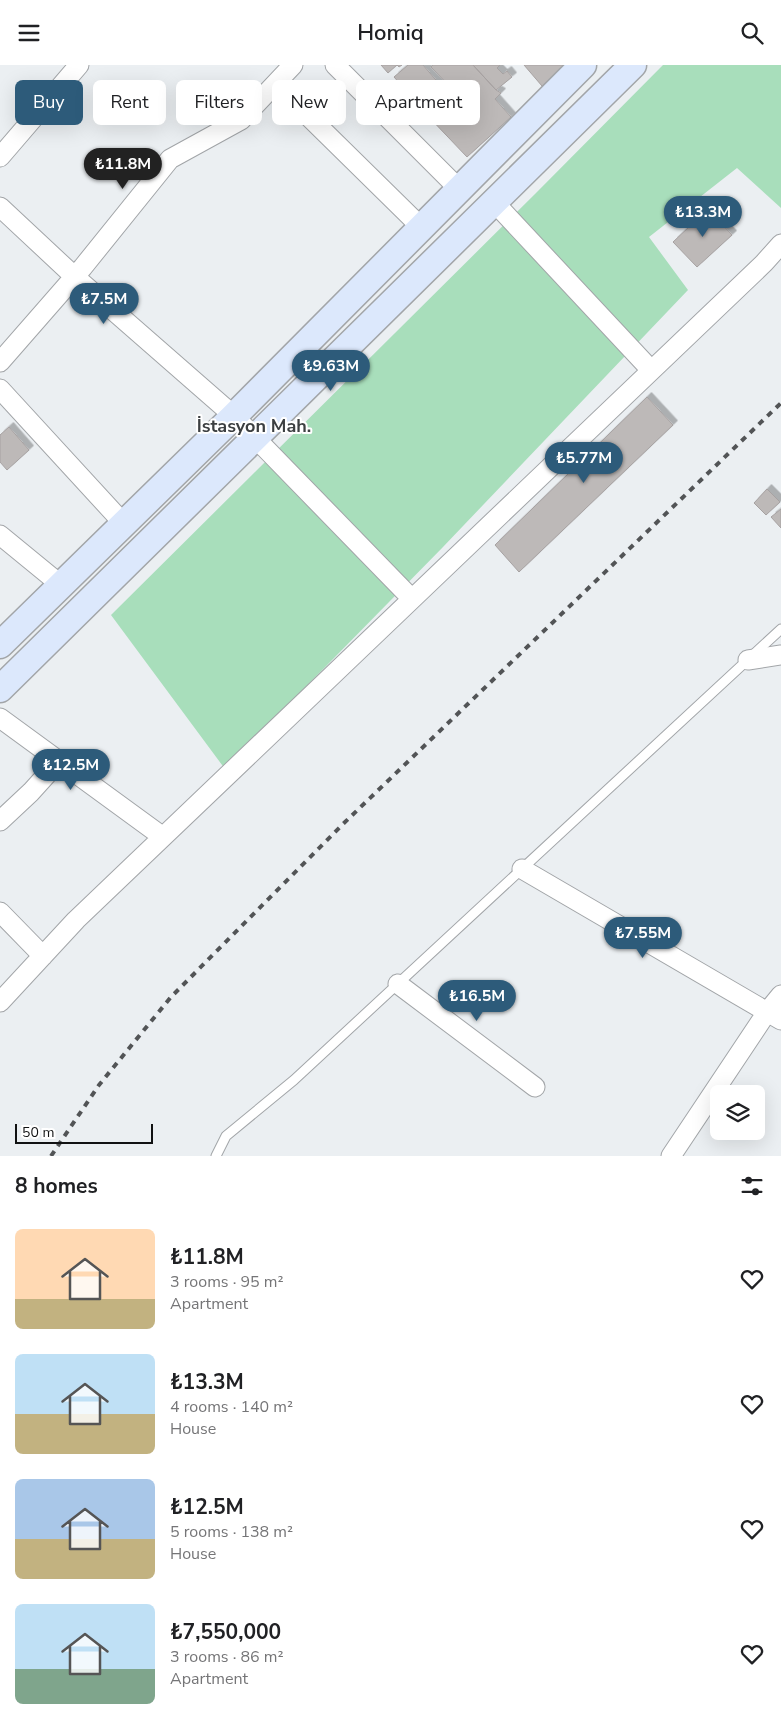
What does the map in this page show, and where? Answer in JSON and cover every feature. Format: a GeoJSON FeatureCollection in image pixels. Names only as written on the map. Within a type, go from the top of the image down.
{"type":"FeatureCollection","features":[{"type":"Feature","properties":{"kind":"main road"},"geometry":{"type":"LineString","coordinates":[[0,645],[234,416],[583,65]]}},
{"type":"Feature","properties":{"kind":"main road"},"geometry":{"type":"LineString","coordinates":[[0,689],[633,65]]}},
{"type":"Feature","properties":{"kind":"street"},"geometry":{"type":"LineString","coordinates":[[0,157],[79,65]]}},
{"type":"Feature","properties":{"kind":"street"},"geometry":{"type":"LineString","coordinates":[[279,80],[293,65]]}},
{"type":"Feature","properties":{"kind":"street"},"geometry":{"type":"LineString","coordinates":[[335,65],[459,189]]}},
{"type":"Feature","properties":{"kind":"street"},"geometry":{"type":"LineString","coordinates":[[0,362],[75,277],[170,159],[241,119],[272,87]]}},
{"type":"Feature","properties":{"kind":"street"},"geometry":{"type":"LineString","coordinates":[[317,125],[421,227]]}},
{"type":"Feature","properties":{"kind":"street"},"geometry":{"type":"LineString","coordinates":[[494,202],[651,370]]}},
{"type":"Feature","properties":{"kind":"street"},"geometry":{"type":"LineString","coordinates":[[0,207],[75,277],[234,416],[412,599]]}},
{"type":"Feature","properties":{"kind":"street"},"geometry":{"type":"LineString","coordinates":[[0,1003],[76,920],[781,244]]}},
{"type":"Feature","properties":{"kind":"street"},"geometry":{"type":"LineString","coordinates":[[0,389],[124,524]]}},
{"type":"Feature","properties":{"kind":"street"},"geometry":{"type":"LineString","coordinates":[[0,535],[61,585]]}},
{"type":"Feature","properties":{"kind":"street"},"geometry":{"type":"LineString","coordinates":[[748,660],[781,655]]}},
{"type":"Feature","properties":{"kind":"street"},"geometry":{"type":"LineString","coordinates":[[0,718],[163,837]]}},
{"type":"Feature","properties":{"kind":"street"},"geometry":{"type":"LineString","coordinates":[[0,821],[31,792],[59,761]]}},
{"type":"Feature","properties":{"kind":"street"},"geometry":{"type":"LineString","coordinates":[[522,869],[774,1016]]}},
{"type":"Feature","properties":{"kind":"street"},"geometry":{"type":"LineString","coordinates":[[0,913],[43,956]]}},
{"type":"Feature","properties":{"kind":"street"},"geometry":{"type":"LineString","coordinates":[[398,984],[535,1087]]}},
{"type":"Feature","properties":{"kind":"street"},"geometry":{"type":"LineString","coordinates":[[670,1156],[774,1016],[781,995]]}},
{"type":"Feature","properties":{"kind":"lane"},"geometry":{"type":"LineString","coordinates":[[216,1156],[226,1136],[294,1080],[781,629]]}},
{"type":"Feature","properties":{"kind":"green space"},"geometry":{"type":"Polygon","coordinates":[[[663,65],[781,65],[781,208],[737,168],[649,237],[688,290],[443,547],[225,769],[111,615],[663,65]]]}},
{"type":"Feature","properties":{"kind":"building"},"geometry":{"type":"Polygon","coordinates":[[[381,65],[397,65],[388,73],[381,65]]]}},
{"type":"Feature","properties":{"kind":"building"},"geometry":{"type":"Polygon","coordinates":[[[408,65],[423,65],[436,80],[397,80],[394,77],[408,65]]]}},
{"type":"Feature","properties":{"kind":"building"},"geometry":{"type":"Polygon","coordinates":[[[433,65],[473,65],[501,93],[495,99],[511,117],[467,157],[437,125],[480,125],[480,80],[443,80],[431,67],[433,65]]]}},
{"type":"Feature","properties":{"kind":"building"},"geometry":{"type":"Polygon","coordinates":[[[473,65],[500,65],[497,68],[503,74],[507,71],[512,77],[496,90],[473,65]]]}},
{"type":"Feature","properties":{"kind":"building"},"geometry":{"type":"Polygon","coordinates":[[[524,65],[563,65],[542,86],[524,65]]]}},
{"type":"Feature","properties":{"kind":"building"},"geometry":{"type":"Polygon","coordinates":[[[708,209],[732,235],[697,267],[673,242],[708,209]]]}},
{"type":"Feature","properties":{"kind":"building"},"geometry":{"type":"Polygon","coordinates":[[[647,397],[673,425],[519,572],[495,545],[647,397]]]}},
{"type":"Feature","properties":{"kind":"building"},"geometry":{"type":"Polygon","coordinates":[[[9,427],[29,450],[7,470],[0,462],[0,435],[9,427]]]}},
{"type":"Feature","properties":{"kind":"building"},"geometry":{"type":"Polygon","coordinates":[[[767,489],[780,502],[766,515],[754,503],[767,489]]]}},
{"type":"Feature","properties":{"kind":"building"},"geometry":{"type":"Polygon","coordinates":[[[781,509],[781,528],[771,517],[781,509]]]}},
{"type":"Feature","properties":{"kind":"railway"},"geometry":{"type":"LineString","coordinates":[[51,1156],[99,1085],[171,997],[343,824],[781,403]]}},
{"type":"Feature","properties":{"kind":"district","name":"İstasyon Mah."},"geometry":{"type":"Point","coordinates":[254,426]}}]}
